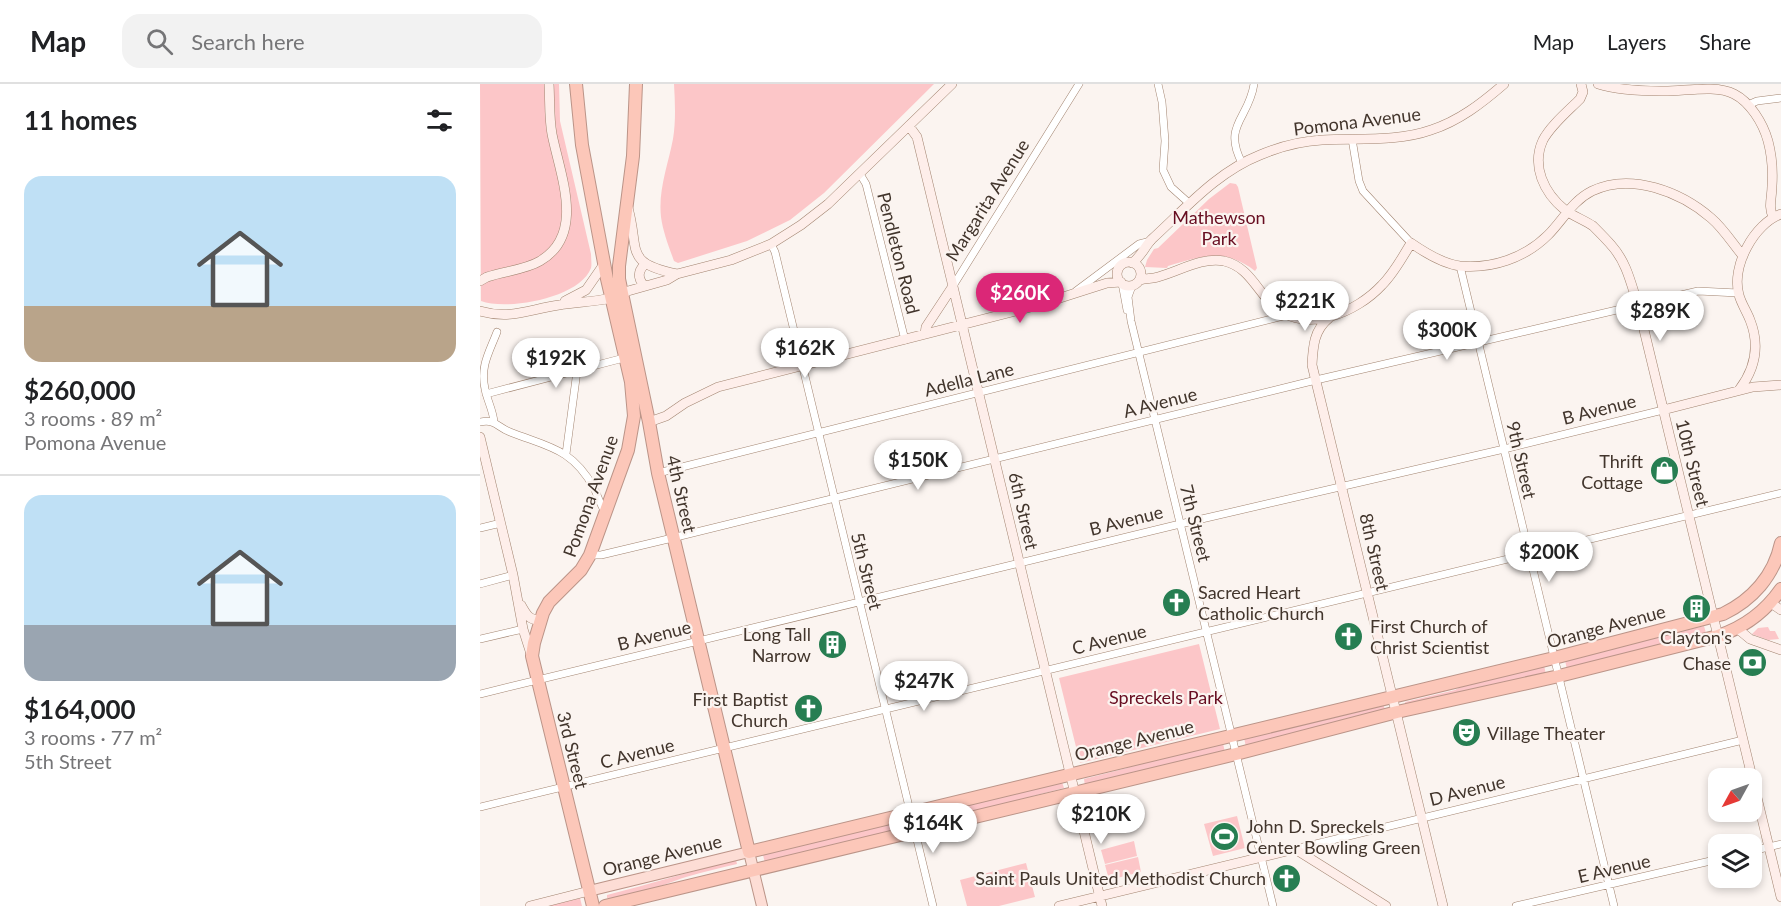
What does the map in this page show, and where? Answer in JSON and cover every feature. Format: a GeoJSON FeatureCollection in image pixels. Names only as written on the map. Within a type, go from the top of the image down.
{"type":"FeatureCollection","features":[{"type":"Feature","properties":{"kind":"highway","name":"4th Street"},"geometry":{"type":"LineString","coordinates":[[576,84],[582,145],[604,264],[616,296],[649,422],[658,473],[749,852]]}},
{"type":"Feature","properties":{"kind":"highway","name":"4th Street"},"geometry":{"type":"LineString","coordinates":[[616,296],[633,156],[636,84]]}},
{"type":"Feature","properties":{"kind":"highway","name":"Pomona Avenue"},"geometry":{"type":"LineString","coordinates":[[532,656],[541,619],[549,602],[576,576],[590,555],[631,439],[634,416],[631,382],[616,296]]}},
{"type":"Feature","properties":{"kind":"highway","name":"Orange Avenue"},"geometry":{"type":"LineString","coordinates":[[749,852],[1554,658],[1713,617],[1744,603],[1755,593],[1772,570],[1781,543]]}},
{"type":"Feature","properties":{"kind":"highway","name":"Orange Avenue"},"geometry":{"type":"LineString","coordinates":[[605,906],[1236,754],[1396,712],[1559,676],[1718,636],[1738,629],[1776,607],[1781,588]]}},
{"type":"Feature","properties":{"kind":"highway","name":"3rd Street"},"geometry":{"type":"LineString","coordinates":[[532,656],[593,906]]}},
{"type":"Feature","properties":{"kind":"main road","name":"4th Street"},"geometry":{"type":"LineString","coordinates":[[749,852],[762,906]]}},
{"type":"Feature","properties":{"kind":"main road","name":"Orange Avenue"},"geometry":{"type":"LineString","coordinates":[[589,891],[749,852]]}},
{"type":"Feature","properties":{"kind":"street"},"geometry":{"type":"LineString","coordinates":[[480,281],[542,261],[555,248],[564,232],[568,214],[552,133],[549,84]]}},
{"type":"Feature","properties":{"kind":"street"},"geometry":{"type":"LineString","coordinates":[[480,311],[514,315],[616,296],[667,280],[677,274],[731,260],[771,244],[819,212],[951,84]]}},
{"type":"Feature","properties":{"kind":"street","name":"Margarita Avenue"},"geometry":{"type":"LineString","coordinates":[[925,334],[926,327],[1079,84]]}},
{"type":"Feature","properties":{"kind":"street"},"geometry":{"type":"LineString","coordinates":[[1158,84],[1165,141],[1162,170],[1171,187],[1190,204]]}},
{"type":"Feature","properties":{"kind":"street"},"geometry":{"type":"LineString","coordinates":[[1242,163],[1236,150],[1235,127],[1248,108],[1254,84]]}},
{"type":"Feature","properties":{"kind":"street","name":"Pomona Avenue"},"geometry":{"type":"LineString","coordinates":[[1069,296],[1139,244],[1150,241],[1217,180],[1242,163],[1262,154],[1302,142],[1402,137],[1430,131],[1463,116],[1504,84]]}},
{"type":"Feature","properties":{"kind":"street","name":"10th Street"},"geometry":{"type":"LineString","coordinates":[[1581,84],[1583,92],[1580,99],[1550,130],[1543,141],[1538,158],[1540,173],[1547,192],[1567,211],[1592,226],[1613,247],[1627,270],[1638,305],[1781,897]]}},
{"type":"Feature","properties":{"kind":"street"},"geometry":{"type":"LineString","coordinates":[[1598,84],[1628,90],[1662,92],[1723,90],[1735,94],[1758,117],[1768,139],[1773,165],[1769,208],[1777,215],[1748,243],[1738,278],[1738,293],[1755,334],[1756,348],[1746,381],[1739,390]]}},
{"type":"Feature","properties":{"kind":"street"},"geometry":{"type":"LineString","coordinates":[[1748,105],[1757,101],[1781,98]]}},
{"type":"Feature","properties":{"kind":"street","name":"6th Street"},"geometry":{"type":"LineString","coordinates":[[909,126],[917,137],[1101,901]]}},
{"type":"Feature","properties":{"kind":"street"},"geometry":{"type":"LineString","coordinates":[[1352,139],[1359,181],[1363,191],[1411,243],[1460,266],[1488,266],[1528,252],[1546,238],[1571,206],[1592,191],[1626,183],[1648,186],[1683,199],[1711,218],[1743,256]]}},
{"type":"Feature","properties":{"kind":"street","name":"Pendleton Road"},"geometry":{"type":"LineString","coordinates":[[860,174],[866,184],[905,340]]}},
{"type":"Feature","properties":{"kind":"street"},"geometry":{"type":"LineString","coordinates":[[627,205],[631,218],[634,247],[645,264],[661,272],[677,274]]}},
{"type":"Feature","properties":{"kind":"street"},"geometry":{"type":"LineString","coordinates":[[1137,267],[1166,227]]}},
{"type":"Feature","properties":{"kind":"street"},"geometry":{"type":"LineString","coordinates":[[1150,241],[1137,259],[1136,283],[1205,261],[1223,261],[1234,264],[1246,272],[1274,306],[1287,315],[1302,319],[1331,317],[1356,306],[1382,286],[1411,243]]}},
{"type":"Feature","properties":{"kind":"street","name":"5th Street"},"geometry":{"type":"LineString","coordinates":[[771,244],[775,252],[933,906]]}},
{"type":"Feature","properties":{"kind":"street"},"geometry":{"type":"LineString","coordinates":[[558,305],[586,290],[604,264]]}},
{"type":"Feature","properties":{"kind":"street"},"geometry":{"type":"LineString","coordinates":[[644,286],[639,272],[645,264]]}},
{"type":"Feature","properties":{"kind":"street"},"geometry":{"type":"LineString","coordinates":[[1069,296],[1118,271],[1122,265],[1174,271]]}},
{"type":"Feature","properties":{"kind":"street","name":"9th Street"},"geometry":{"type":"LineString","coordinates":[[1460,266],[1614,906]]}},
{"type":"Feature","properties":{"kind":"street"},"geometry":{"type":"LineString","coordinates":[[1118,271],[1121,282]]}},
{"type":"Feature","properties":{"kind":"street","name":"Pomona Avenue"},"geometry":{"type":"LineString","coordinates":[[649,422],[666,416],[704,392],[1069,296],[1109,282],[1136,283]]}},
{"type":"Feature","properties":{"kind":"street","name":"7th Street"},"geometry":{"type":"LineString","coordinates":[[1121,282],[1124,302],[1139,352],[1273,906]]}},
{"type":"Feature","properties":{"kind":"street","name":"7th Street"},"geometry":{"type":"LineString","coordinates":[[1131,321],[1128,297],[1136,283]]}},
{"type":"Feature","properties":{"kind":"street","name":"A Avenue"},"geometry":{"type":"LineString","coordinates":[[590,555],[601,555],[1478,341],[1698,291],[1738,293]]}},
{"type":"Feature","properties":{"kind":"street","name":"Adella Lane"},"geometry":{"type":"LineString","coordinates":[[658,473],[1287,315]]}},
{"type":"Feature","properties":{"kind":"street","name":"8th Street"},"geometry":{"type":"LineString","coordinates":[[1331,317],[1320,326],[1313,347],[1312,365],[1443,906]]}},
{"type":"Feature","properties":{"kind":"street"},"geometry":{"type":"LineString","coordinates":[[495,422],[486,394],[484,373],[485,358],[496,332]]}},
{"type":"Feature","properties":{"kind":"street"},"geometry":{"type":"LineString","coordinates":[[486,394],[620,359]]}},
{"type":"Feature","properties":{"kind":"street"},"geometry":{"type":"LineString","coordinates":[[567,454],[577,371]]}},
{"type":"Feature","properties":{"kind":"street","name":"B Avenue"},"geometry":{"type":"LineString","coordinates":[[480,694],[1342,485],[1504,450],[1739,390],[1767,384],[1781,385]]}},
{"type":"Feature","properties":{"kind":"street"},"geometry":{"type":"LineString","coordinates":[[480,422],[495,422],[509,431],[567,454],[588,479],[606,513]]}},
{"type":"Feature","properties":{"kind":"street","name":"3rd Street"},"geometry":{"type":"LineString","coordinates":[[480,437],[484,470],[501,523],[523,629],[532,656]]}},
{"type":"Feature","properties":{"kind":"street","name":"C Avenue"},"geometry":{"type":"LineString","coordinates":[[480,807],[1781,493]]}},
{"type":"Feature","properties":{"kind":"street"},"geometry":{"type":"LineString","coordinates":[[480,528],[501,523]]}},
{"type":"Feature","properties":{"kind":"street"},"geometry":{"type":"LineString","coordinates":[[480,584],[513,576]]}},
{"type":"Feature","properties":{"kind":"street"},"geometry":{"type":"LineString","coordinates":[[519,602],[530,618],[541,619]]}},
{"type":"Feature","properties":{"kind":"street"},"geometry":{"type":"LineString","coordinates":[[480,639],[523,629]]}},
{"type":"Feature","properties":{"kind":"street"},"geometry":{"type":"LineString","coordinates":[[1738,629],[1750,639],[1781,650]]}},
{"type":"Feature","properties":{"kind":"street"},"geometry":{"type":"LineString","coordinates":[[1766,645],[1781,642]]}},
{"type":"Feature","properties":{"kind":"street","name":"D Avenue"},"geometry":{"type":"LineString","coordinates":[[1064,905],[1101,901],[1261,857],[1743,740]]}},
{"type":"Feature","properties":{"kind":"street"},"geometry":{"type":"LineString","coordinates":[[1762,849],[1781,844]]}},
{"type":"Feature","properties":{"kind":"street"},"geometry":{"type":"LineString","coordinates":[[1295,849],[1386,906]]}},
{"type":"Feature","properties":{"kind":"street","name":"E Avenue"},"geometry":{"type":"LineString","coordinates":[[1516,906],[1708,861]]}},
{"type":"Feature","properties":{"kind":"street","name":"Orange Avenue"},"geometry":{"type":"LineString","coordinates":[[530,906],[589,891]]}},
{"type":"Feature","properties":{"kind":"green space"},"geometry":{"type":"Polygon","coordinates":[[[480,84],[559,84],[560,121],[591,254],[591,268],[573,287],[542,300],[508,304],[481,301],[480,84]]]}},
{"type":"Feature","properties":{"kind":"green space"},"geometry":{"type":"Polygon","coordinates":[[[674,84],[934,84],[824,193],[790,220],[747,241],[678,263],[674,261],[666,239],[660,207],[674,132],[674,84]]]}},
{"type":"Feature","properties":{"kind":"green space","name":"Mathewson Park"},"geometry":{"type":"Polygon","coordinates":[[[1230,183],[1238,187],[1257,268],[1255,271],[1234,259],[1213,256],[1192,259],[1167,268],[1145,267],[1154,249],[1158,248],[1209,199],[1230,183]]]}},
{"type":"Feature","properties":{"kind":"green space"},"geometry":{"type":"Polygon","coordinates":[[[1704,626],[1706,633],[1675,640],[1661,647],[1567,670],[1565,660],[1704,626]]]}},
{"type":"Feature","properties":{"kind":"green space"},"geometry":{"type":"Polygon","coordinates":[[[1768,627],[1770,631],[1775,631],[1779,639],[1768,640],[1752,634],[1758,628],[1768,627]]]}},
{"type":"Feature","properties":{"kind":"green space","name":"Spreckels Park"},"geometry":{"type":"Polygon","coordinates":[[[1199,644],[1220,729],[1080,763],[1059,678],[1199,644]]]}},
{"type":"Feature","properties":{"kind":"green space"},"geometry":{"type":"Polygon","coordinates":[[[1544,665],[1546,675],[1406,708],[1405,702],[1544,665]]]}},
{"type":"Feature","properties":{"kind":"green space"},"geometry":{"type":"Polygon","coordinates":[[[1383,703],[1385,710],[1246,747],[1244,738],[1383,703]]]}},
{"type":"Feature","properties":{"kind":"green space"},"geometry":{"type":"Polygon","coordinates":[[[1223,743],[1225,753],[1085,786],[1084,779],[1223,743]]]}},
{"type":"Feature","properties":{"kind":"green space"},"geometry":{"type":"Polygon","coordinates":[[[1062,782],[1064,788],[925,825],[923,816],[1062,782]]]}},
{"type":"Feature","properties":{"kind":"green space","name":"John D. Spreckels Center Bowling Green"},"geometry":{"type":"Polygon","coordinates":[[[1237,816],[1245,848],[1213,856],[1204,824],[1237,816]]]}},
{"type":"Feature","properties":{"kind":"green space"},"geometry":{"type":"Polygon","coordinates":[[[902,820],[904,829],[765,863],[763,855],[902,820]]]}},
{"type":"Feature","properties":{"kind":"green space"},"geometry":{"type":"Polygon","coordinates":[[[1134,841],[1137,856],[1105,864],[1101,850],[1134,841]]]}},
{"type":"Feature","properties":{"kind":"green space"},"geometry":{"type":"Polygon","coordinates":[[[1138,857],[1141,872],[1109,880],[1105,865],[1138,857]]]}},
{"type":"Feature","properties":{"kind":"green space"},"geometry":{"type":"Polygon","coordinates":[[[736,860],[737,864],[692,875],[637,893],[607,898],[607,895],[736,860]]]}},
{"type":"Feature","properties":{"kind":"green space"},"geometry":{"type":"Polygon","coordinates":[[[1026,863],[1035,897],[999,906],[967,906],[960,880],[1026,863]]]}},
{"type":"Feature","properties":{"kind":"green space"},"geometry":{"type":"Polygon","coordinates":[[[580,898],[582,906],[547,906],[580,898]]]}},
{"type":"Feature","properties":{"kind":"place","name":"Thrift Cottage"},"geometry":{"type":"Point","coordinates":[1664,471]}},
{"type":"Feature","properties":{"kind":"place","name":"Sacred Heart Catholic Church"},"geometry":{"type":"Point","coordinates":[1177,602]}},
{"type":"Feature","properties":{"kind":"place","name":"Clayton's"},"geometry":{"type":"Point","coordinates":[1696,608]}},
{"type":"Feature","properties":{"kind":"place","name":"First Church of Christ Scientist"},"geometry":{"type":"Point","coordinates":[1349,636]}},
{"type":"Feature","properties":{"kind":"place","name":"Long Tall Narrow"},"geometry":{"type":"Point","coordinates":[832,644]}},
{"type":"Feature","properties":{"kind":"place","name":"Chase"},"geometry":{"type":"Point","coordinates":[1752,663]}},
{"type":"Feature","properties":{"kind":"place","name":"First Baptist Church"},"geometry":{"type":"Point","coordinates":[809,709]}},
{"type":"Feature","properties":{"kind":"place","name":"Village Theater"},"geometry":{"type":"Point","coordinates":[1466,733]}},
{"type":"Feature","properties":{"kind":"place","name":"John D. Spreckels Center Bowling Green"},"geometry":{"type":"Point","coordinates":[1225,836]}},
{"type":"Feature","properties":{"kind":"place","name":"Saint Pauls United Methodist Church"},"geometry":{"type":"Point","coordinates":[1287,878]}}]}
